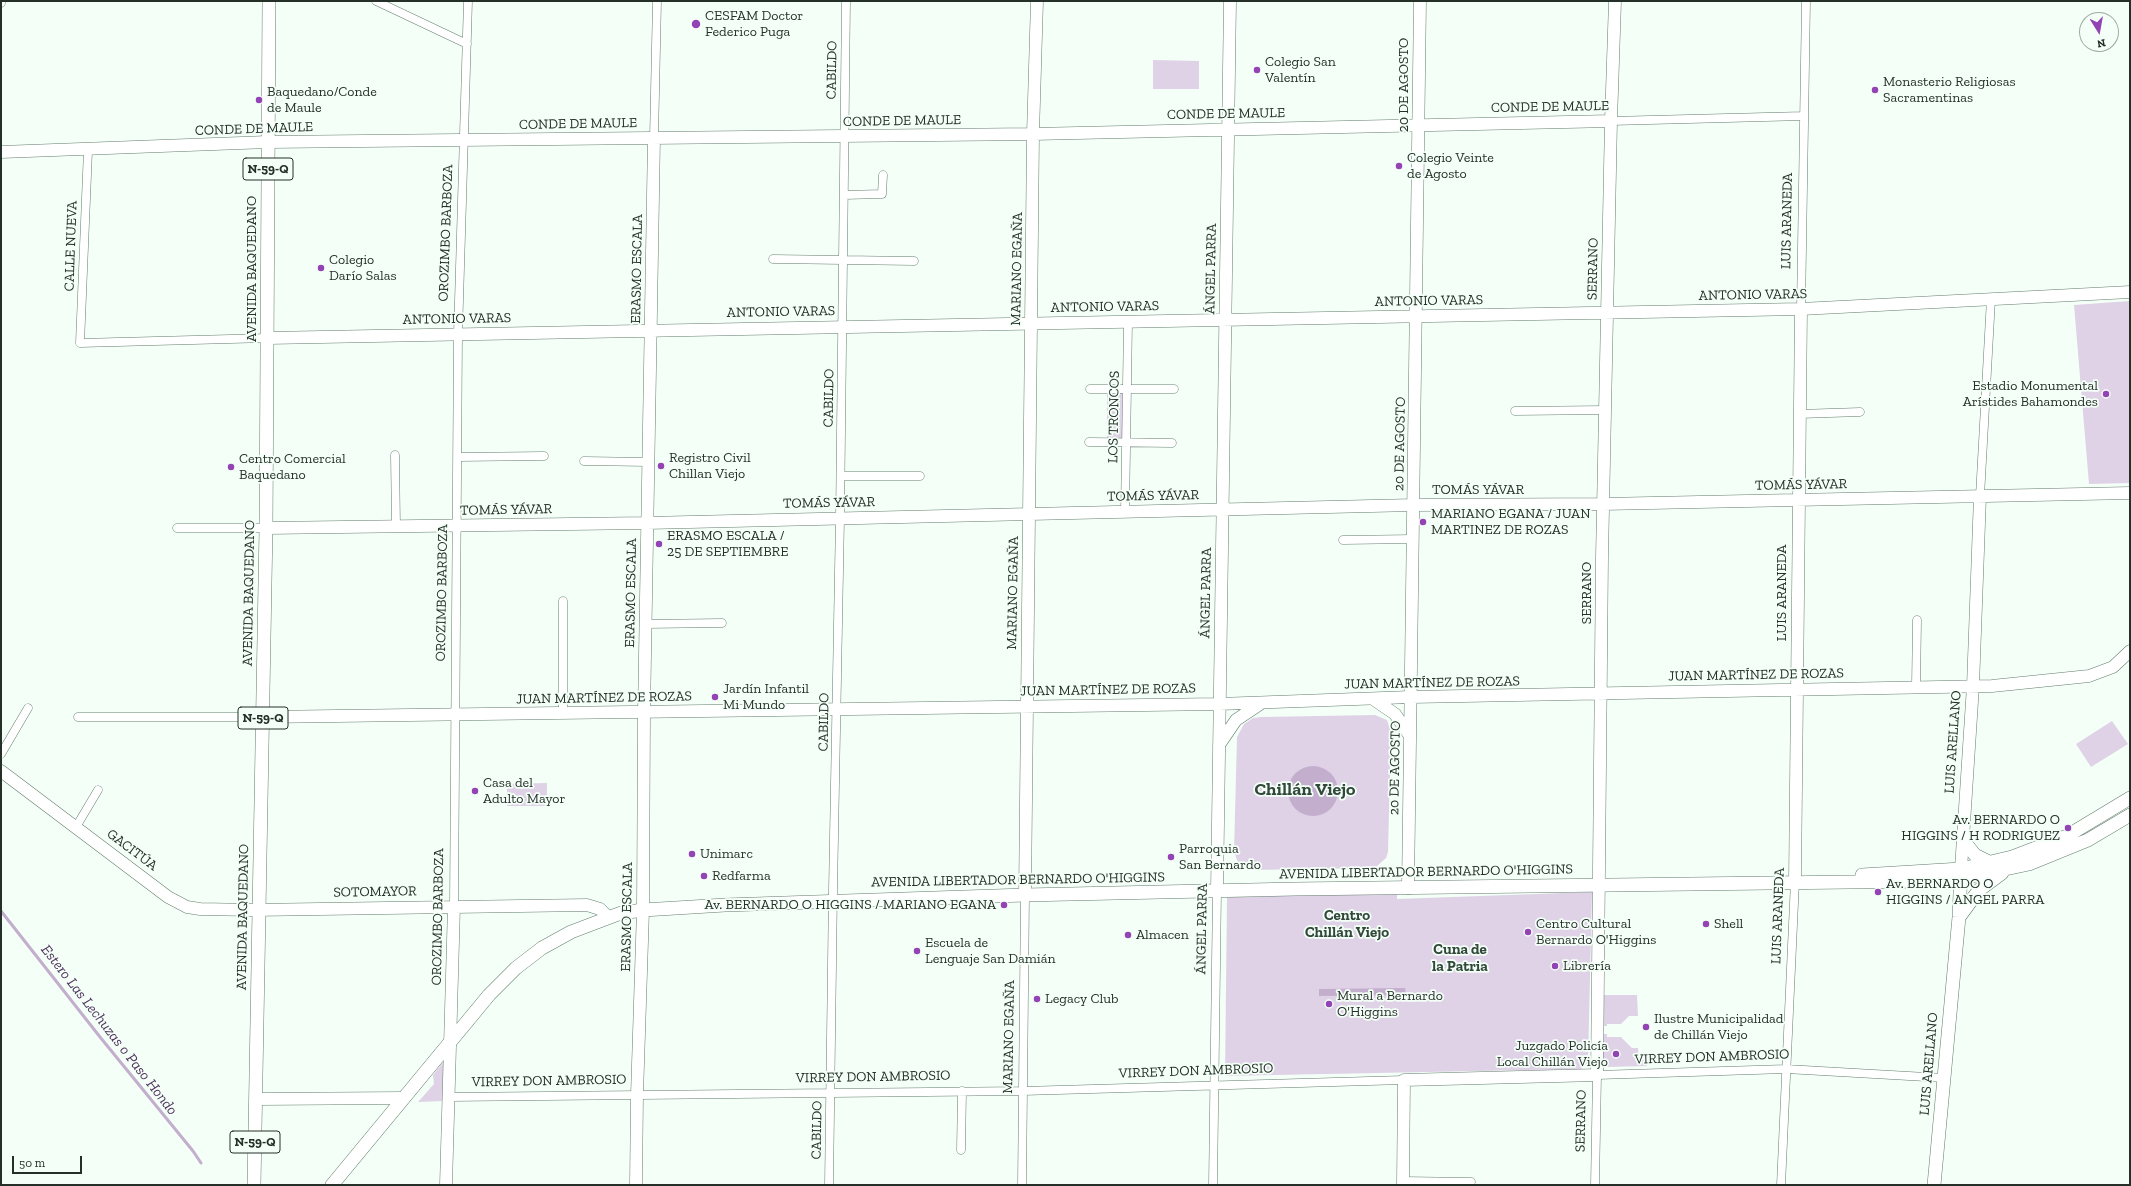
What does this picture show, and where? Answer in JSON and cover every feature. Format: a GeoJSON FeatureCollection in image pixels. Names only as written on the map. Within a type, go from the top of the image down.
{"type":"FeatureCollection","features":[{"type":"Feature","properties":{"kind":"main road","name":"AVENIDA BAQUEDANO"},"geometry":{"type":"LineString","coordinates":[[254,1185],[257,1099],[266,528],[270,1]]}},
{"type":"Feature","properties":{"kind":"main road","name":"AVENIDA LIBERTADOR BERNARDO O'HIGGINS"},"geometry":{"type":"LineString","coordinates":[[1961,873],[2034,850],[2067,836],[2130,798]]}},
{"type":"Feature","properties":{"kind":"main road","name":"AVENIDA LIBERTADOR BERNARDO O'HIGGINS"},"geometry":{"type":"LineString","coordinates":[[332,1185],[451,1043],[489,994],[516,968],[542,948],[565,935],[608,917],[643,910],[1025,895],[1820,881],[1854,875],[1961,873],[2014,868],[2072,847],[2102,833],[2130,816]]}},
{"type":"Feature","properties":{"kind":"main road"},"geometry":{"type":"LineString","coordinates":[[1963,840],[1974,855],[1991,864]]}},
{"type":"Feature","properties":{"kind":"main road"},"geometry":{"type":"LineString","coordinates":[[1959,917],[1979,890],[1995,877],[2014,868]]}},
{"type":"Feature","properties":{"kind":"main road","name":"LUIS ARELLANO"},"geometry":{"type":"LineString","coordinates":[[1934,1185],[1959,917],[1961,873]]}},
{"type":"Feature","properties":{"kind":"street"},"geometry":{"type":"LineString","coordinates":[[376,1],[467,44]]}},
{"type":"Feature","properties":{"kind":"street","name":"OROZIMBO BARBOZA"},"geometry":{"type":"LineString","coordinates":[[446,1185],[454,906],[458,526],[458,334],[468,1]]}},
{"type":"Feature","properties":{"kind":"street","name":"ERASMO ESCALA"},"geometry":{"type":"LineString","coordinates":[[636,1185],[637,1095],[643,910],[644,713],[657,1]]}},
{"type":"Feature","properties":{"kind":"street","name":"CABILDO"},"geometry":{"type":"LineString","coordinates":[[829,1185],[832,902],[841,476],[846,1]]}},
{"type":"Feature","properties":{"kind":"street","name":"MARIANO EGAÑA"},"geometry":{"type":"LineString","coordinates":[[1022,1185],[1033,134],[1037,1]]}},
{"type":"Feature","properties":{"kind":"street","name":"ÁNGEL PARRA"},"geometry":{"type":"LineString","coordinates":[[1213,1185],[1230,1]]}},
{"type":"Feature","properties":{"kind":"street","name":"20 DE AGOSTO"},"geometry":{"type":"LineString","coordinates":[[1408,888],[1420,1]]}},
{"type":"Feature","properties":{"kind":"street","name":"SERRANO"},"geometry":{"type":"LineString","coordinates":[[1595,1185],[1602,694],[1603,504],[1610,121],[1615,1]]}},
{"type":"Feature","properties":{"kind":"street","name":"LUIS ARANEDA"},"geometry":{"type":"LineString","coordinates":[[1781,1185],[1795,881],[1797,500],[1806,1]]}},
{"type":"Feature","properties":{"kind":"street","name":"CONDE DE MAULE"},"geometry":{"type":"LineString","coordinates":[[1,152],[88,150],[268,142],[1033,134],[1804,116]]}},
{"type":"Feature","properties":{"kind":"street","name":"CALLE NUEVA"},"geometry":{"type":"LineString","coordinates":[[80,343],[88,150]]}},
{"type":"Feature","properties":{"kind":"street"},"geometry":{"type":"LineString","coordinates":[[844,195],[882,194],[883,174]]}},
{"type":"Feature","properties":{"kind":"street"},"geometry":{"type":"LineString","coordinates":[[772,259],[914,261]]}},
{"type":"Feature","properties":{"kind":"street","name":"ANTONIO VARAS"},"geometry":{"type":"LineString","coordinates":[[80,343],[842,326],[1225,321],[1801,309],[2130,292]]}},
{"type":"Feature","properties":{"kind":"street","name":"LUIS ARELLANO"},"geometry":{"type":"LineString","coordinates":[[1961,873],[1973,686],[1980,496],[1992,300]]}},
{"type":"Feature","properties":{"kind":"street","name":"LOS TRONCOS"},"geometry":{"type":"LineString","coordinates":[[1125,512],[1128,322]]}},
{"type":"Feature","properties":{"kind":"street"},"geometry":{"type":"LineString","coordinates":[[1090,389],[1174,389]]}},
{"type":"Feature","properties":{"kind":"street"},"geometry":{"type":"LineString","coordinates":[[1515,411],[1605,410]]}},
{"type":"Feature","properties":{"kind":"street"},"geometry":{"type":"LineString","coordinates":[[1799,414],[1860,412]]}},
{"type":"Feature","properties":{"kind":"street"},"geometry":{"type":"LineString","coordinates":[[1089,442],[1172,443]]}},
{"type":"Feature","properties":{"kind":"street"},"geometry":{"type":"LineString","coordinates":[[395,455],[396,526]]}},
{"type":"Feature","properties":{"kind":"street"},"geometry":{"type":"LineString","coordinates":[[458,457],[544,456]]}},
{"type":"Feature","properties":{"kind":"street"},"geometry":{"type":"LineString","coordinates":[[584,461],[648,462]]}},
{"type":"Feature","properties":{"kind":"street"},"geometry":{"type":"LineString","coordinates":[[841,476],[920,476]]}},
{"type":"Feature","properties":{"kind":"street","name":"TOMÁS YÁVAR"},"geometry":{"type":"LineString","coordinates":[[178,528],[647,523],[1414,505],[1603,504],[2130,493]]}},
{"type":"Feature","properties":{"kind":"street"},"geometry":{"type":"LineString","coordinates":[[1343,540],[1413,539]]}},
{"type":"Feature","properties":{"kind":"street"},"geometry":{"type":"LineString","coordinates":[[563,714],[564,601]]}},
{"type":"Feature","properties":{"kind":"street"},"geometry":{"type":"LineString","coordinates":[[1916,687],[1917,620]]}},
{"type":"Feature","properties":{"kind":"street"},"geometry":{"type":"LineString","coordinates":[[646,624],[722,623]]}},
{"type":"Feature","properties":{"kind":"street","name":"JUAN MARTÍNEZ DE ROZAS"},"geometry":{"type":"LineString","coordinates":[[78,717],[563,714],[1219,704],[1411,697],[1973,686],[2016,684],[2089,676],[2113,666],[2130,651]]}},
{"type":"Feature","properties":{"kind":"street"},"geometry":{"type":"LineString","coordinates":[[1372,698],[1395,714],[1410,738]]}},
{"type":"Feature","properties":{"kind":"street"},"geometry":{"type":"LineString","coordinates":[[1219,746],[1236,720],[1262,702]]}},
{"type":"Feature","properties":{"kind":"street"},"geometry":{"type":"LineString","coordinates":[[1,754],[28,708]]}},
{"type":"Feature","properties":{"kind":"street","name":"GACITÚA"},"geometry":{"type":"LineString","coordinates":[[1,771],[180,904],[200,910],[260,909]]}},
{"type":"Feature","properties":{"kind":"street"},"geometry":{"type":"LineString","coordinates":[[76,827],[98,790]]}},
{"type":"Feature","properties":{"kind":"street","name":"SOTOMAYOR"},"geometry":{"type":"LineString","coordinates":[[260,909],[587,905],[600,909],[608,917]]}},
{"type":"Feature","properties":{"kind":"street","name":"VIRREY DON AMBROSIO"},"geometry":{"type":"LineString","coordinates":[[449,1097],[1023,1091],[1786,1069],[1944,1078]]}},
{"type":"Feature","properties":{"kind":"street"},"geometry":{"type":"LineString","coordinates":[[1404,1080],[1403,1183],[1471,1182]]}},
{"type":"Feature","properties":{"kind":"street"},"geometry":{"type":"LineString","coordinates":[[961,1150],[962,1091]]}},
{"type":"Feature","properties":{"kind":"street"},"geometry":{"type":"LineString","coordinates":[[257,1099],[404,1098]]}},
{"type":"Feature","properties":{"kind":"shaded area"},"geometry":{"type":"Polygon","coordinates":[[[1153,60],[1199,61],[1199,89],[1153,89],[1153,60]]]}},
{"type":"Feature","properties":{"kind":"shaded area","name":"Estadio Monumental Arístides Bahamondes"},"geometry":{"type":"Polygon","coordinates":[[[2130,301],[2130,483],[2089,484],[2074,305],[2130,301]]]}},
{"type":"Feature","properties":{"kind":"shaded area"},"geometry":{"type":"Polygon","coordinates":[[[1107,392],[1122,393],[1122,438],[1107,439],[1107,392]]]}},
{"type":"Feature","properties":{"kind":"shaded area"},"geometry":{"type":"Polygon","coordinates":[[[1375,715],[1387,720],[1391,732],[1388,852],[1386,858],[1376,867],[1370,868],[1252,870],[1239,865],[1234,852],[1237,737],[1244,724],[1253,718],[1261,717],[1375,715]]]}},
{"type":"Feature","properties":{"kind":"shaded area"},"geometry":{"type":"Polygon","coordinates":[[[2112,721],[2128,744],[2091,767],[2076,744],[2112,721]]]}},
{"type":"Feature","properties":{"kind":"shaded area"},"geometry":{"type":"Polygon","coordinates":[[[1308,766],[1318,766],[1331,773],[1338,786],[1338,796],[1331,809],[1318,816],[1308,816],[1299,812],[1292,805],[1288,796],[1288,786],[1292,777],[1299,770],[1308,766]]]}},
{"type":"Feature","properties":{"kind":"shaded area"},"geometry":{"type":"Polygon","coordinates":[[[547,783],[547,806],[507,806],[507,784],[547,783]]]}},
{"type":"Feature","properties":{"kind":"shaded area"},"geometry":{"type":"Polygon","coordinates":[[[1592,892],[1588,1063],[1581,1069],[1225,1076],[1227,897],[1397,893],[1397,899],[1592,892]]]}},
{"type":"Feature","properties":{"kind":"shaded area"},"geometry":{"type":"Polygon","coordinates":[[[1405,988],[1406,995],[1319,996],[1319,989],[1405,988]]]}},
{"type":"Feature","properties":{"kind":"shaded area"},"geometry":{"type":"Polygon","coordinates":[[[1603,995],[1637,995],[1638,1016],[1629,1016],[1621,1024],[1607,1024],[1607,1026],[1602,1026],[1603,995]]]}},
{"type":"Feature","properties":{"kind":"shaded area"},"geometry":{"type":"Polygon","coordinates":[[[1601,1034],[1607,1034],[1607,1037],[1621,1037],[1632,1048],[1638,1048],[1639,1060],[1646,1060],[1647,1066],[1608,1067],[1601,1061],[1601,1034]]]}},
{"type":"Feature","properties":{"kind":"shaded area"},"geometry":{"type":"Polygon","coordinates":[[[444,1061],[444,1101],[418,1102],[434,1084],[433,1075],[444,1061]]]}},
{"type":"Feature","properties":{"kind":"waterway","name":"Estero Las Lechuzas o Paso Hondo"},"geometry":{"type":"LineString","coordinates":[[1,911],[201,1163]]}},
{"type":"Feature","properties":{"kind":"place","name":"CESFAM Doctor Federico Puga"},"geometry":{"type":"Point","coordinates":[696,24]}},
{"type":"Feature","properties":{"kind":"place","name":"Colegio San Valentín"},"geometry":{"type":"Point","coordinates":[1257,70]}},
{"type":"Feature","properties":{"kind":"place","name":"Monasterio Religiosas Sacramentinas"},"geometry":{"type":"Point","coordinates":[1875,90]}},
{"type":"Feature","properties":{"kind":"place","name":"Baquedano/Conde de Maule"},"geometry":{"type":"Point","coordinates":[259,100]}},
{"type":"Feature","properties":{"kind":"place","name":"Colegio Veinte de Agosto"},"geometry":{"type":"Point","coordinates":[1399,166]}},
{"type":"Feature","properties":{"kind":"place","name":"Colegio Darío Salas"},"geometry":{"type":"Point","coordinates":[321,268]}},
{"type":"Feature","properties":{"kind":"place","name":"Estadio Monumental Arístides Bahamondes"},"geometry":{"type":"Point","coordinates":[2106,394]}},
{"type":"Feature","properties":{"kind":"place","name":"Registro Civil Chillan Viejo"},"geometry":{"type":"Point","coordinates":[661,466]}},
{"type":"Feature","properties":{"kind":"place","name":"Centro Comercial Baquedano"},"geometry":{"type":"Point","coordinates":[231,467]}},
{"type":"Feature","properties":{"kind":"place","name":"MARIANO EGANA / JUAN MARTINEZ DE ROZAS"},"geometry":{"type":"Point","coordinates":[1423,522]}},
{"type":"Feature","properties":{"kind":"place","name":"ERASMO ESCALA / 25 DE SEPTIEMBRE"},"geometry":{"type":"Point","coordinates":[659,544]}},
{"type":"Feature","properties":{"kind":"place","name":"Jardín Infantil Mi Mundo"},"geometry":{"type":"Point","coordinates":[715,697]}},
{"type":"Feature","properties":{"kind":"place","name":"Casa del Adulto Mayor"},"geometry":{"type":"Point","coordinates":[475,791]}},
{"type":"Feature","properties":{"kind":"place","name":"Av. BERNARDO O HIGGINS / H RODRIGUEZ"},"geometry":{"type":"Point","coordinates":[2068,828]}},
{"type":"Feature","properties":{"kind":"place","name":"Unimarc"},"geometry":{"type":"Point","coordinates":[692,854]}},
{"type":"Feature","properties":{"kind":"place","name":"Parroquia San Bernardo"},"geometry":{"type":"Point","coordinates":[1171,857]}},
{"type":"Feature","properties":{"kind":"place","name":"Redfarma"},"geometry":{"type":"Point","coordinates":[704,876]}},
{"type":"Feature","properties":{"kind":"place","name":"Av. BERNARDO O HIGGINS / ANGEL PARRA"},"geometry":{"type":"Point","coordinates":[1878,892]}},
{"type":"Feature","properties":{"kind":"place","name":"Av. BERNARDO O HIGGINS / MARIANO EGANA"},"geometry":{"type":"Point","coordinates":[1004,905]}},
{"type":"Feature","properties":{"kind":"place","name":"Shell"},"geometry":{"type":"Point","coordinates":[1706,924]}},
{"type":"Feature","properties":{"kind":"place","name":"Centro Cultural Bernardo O'Higgins"},"geometry":{"type":"Point","coordinates":[1528,932]}},
{"type":"Feature","properties":{"kind":"place","name":"Almacen"},"geometry":{"type":"Point","coordinates":[1128,935]}},
{"type":"Feature","properties":{"kind":"place","name":"Escuela de Lenguaje San Damián"},"geometry":{"type":"Point","coordinates":[917,951]}},
{"type":"Feature","properties":{"kind":"place","name":"Librería"},"geometry":{"type":"Point","coordinates":[1555,966]}},
{"type":"Feature","properties":{"kind":"place","name":"Legacy Club"},"geometry":{"type":"Point","coordinates":[1037,999]}},
{"type":"Feature","properties":{"kind":"place","name":"Mural a Bernardo O'Higgins"},"geometry":{"type":"Point","coordinates":[1329,1004]}},
{"type":"Feature","properties":{"kind":"place","name":"Ilustre Municipalidad de Chillán Viejo"},"geometry":{"type":"Point","coordinates":[1646,1027]}},
{"type":"Feature","properties":{"kind":"place","name":"Juzgado Policía Local Chillán Viejo"},"geometry":{"type":"Point","coordinates":[1616,1054]}},
{"type":"Feature","properties":{"kind":"district","name":"Chillán Viejo"},"geometry":{"type":"Point","coordinates":[1305,790]}},
{"type":"Feature","properties":{"kind":"district","name":"Centro Chillán Viejo"},"geometry":{"type":"Point","coordinates":[1347,924]}},
{"type":"Feature","properties":{"kind":"district","name":"Cuna de la Patria"},"geometry":{"type":"Point","coordinates":[1460,958]}}]}
